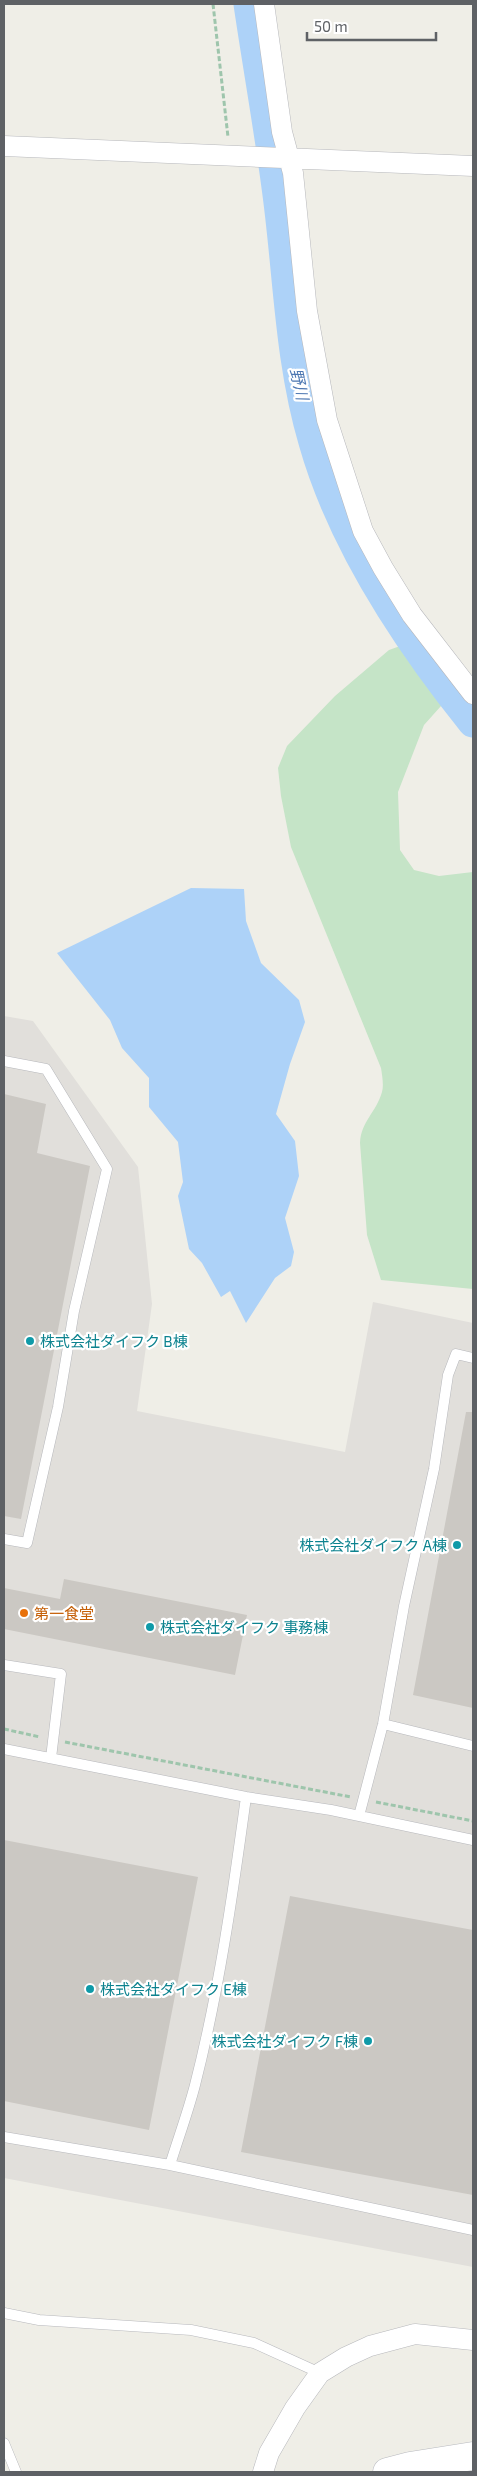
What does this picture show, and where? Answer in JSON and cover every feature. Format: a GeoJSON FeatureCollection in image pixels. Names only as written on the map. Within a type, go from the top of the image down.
{"type":"FeatureCollection","features":[{"type":"Feature","properties":{"kind":"street"},"geometry":{"type":"LineString","coordinates":[[264,4],[282,132],[293,172],[307,311],[327,420],[363,531],[412,615],[473,694]]}},
{"type":"Feature","properties":{"kind":"street"},"geometry":{"type":"LineString","coordinates":[[4,146],[473,166]]}},
{"type":"Feature","properties":{"kind":"street"},"geometry":{"type":"LineString","coordinates":[[263,2472],[269,2453],[295,2408],[320,2373],[346,2357],[370,2346],[415,2334],[473,2340]]}},
{"type":"Feature","properties":{"kind":"street"},"geometry":{"type":"LineString","coordinates":[[387,2472],[410,2466],[473,2456]]}},
{"type":"Feature","properties":{"kind":"lane"},"geometry":{"type":"LineString","coordinates":[[4,1061],[46,1069],[107,1169],[74,1311],[58,1407],[27,1543],[4,1539]]}},
{"type":"Feature","properties":{"kind":"lane"},"geometry":{"type":"LineString","coordinates":[[360,1816],[383,1724],[404,1606],[434,1469],[448,1375],[456,1354],[473,1358]]}},
{"type":"Feature","properties":{"kind":"lane"},"geometry":{"type":"LineString","coordinates":[[4,1665],[61,1674],[52,1758]]}},
{"type":"Feature","properties":{"kind":"lane"},"geometry":{"type":"LineString","coordinates":[[383,1724],[473,1746]]}},
{"type":"Feature","properties":{"kind":"lane"},"geometry":{"type":"LineString","coordinates":[[4,1749],[246,1797],[360,1816],[473,1840]]}},
{"type":"Feature","properties":{"kind":"lane"},"geometry":{"type":"LineString","coordinates":[[170,2165],[199,2068],[236,1869],[246,1797]]}},
{"type":"Feature","properties":{"kind":"lane"},"geometry":{"type":"LineString","coordinates":[[4,2137],[170,2165],[473,2230]]}},
{"type":"Feature","properties":{"kind":"lane"},"geometry":{"type":"LineString","coordinates":[[4,2313],[40,2320],[191,2330],[254,2343],[320,2373]]}},
{"type":"Feature","properties":{"kind":"lane"},"geometry":{"type":"LineString","coordinates":[[4,2443],[16,2472]]}},
{"type":"Feature","properties":{"kind":"path"},"geometry":{"type":"LineString","coordinates":[[212,4],[231,157]]}},
{"type":"Feature","properties":{"kind":"path"},"geometry":{"type":"LineString","coordinates":[[4,1729],[44,1737]]}},
{"type":"Feature","properties":{"kind":"path"},"geometry":{"type":"LineString","coordinates":[[64,1742],[356,1798]]}},
{"type":"Feature","properties":{"kind":"path"},"geometry":{"type":"LineString","coordinates":[[376,1802],[473,1821]]}},
{"type":"Feature","properties":{"kind":"shaded area"},"geometry":{"type":"Polygon","coordinates":[[[4,1016],[33,1021],[138,1167],[152,1304],[137,1411],[345,1452],[373,1302],[473,1323],[473,2267],[4,2178],[4,1016]]]}},
{"type":"Feature","properties":{"kind":"green space"},"geometry":{"type":"Polygon","coordinates":[[[428,636],[458,687],[424,725],[398,792],[400,850],[414,870],[439,876],[473,872],[473,1289],[381,1280],[367,1235],[360,1143],[363,1129],[382,1092],[381,1068],[291,847],[281,796],[278,768],[287,746],[335,696],[389,650],[428,636]]]}},
{"type":"Feature","properties":{"kind":"water"},"geometry":{"type":"Polygon","coordinates":[[[191,888],[244,889],[246,921],[261,963],[299,1000],[305,1022],[290,1064],[276,1114],[295,1141],[299,1176],[285,1218],[294,1252],[291,1266],[275,1278],[246,1323],[230,1291],[221,1297],[202,1263],[189,1249],[178,1196],[183,1182],[178,1142],[149,1107],[149,1078],[122,1048],[110,1020],[57,953],[191,888]]]}},
{"type":"Feature","properties":{"kind":"building","name":"株式会社ダイフク B棟"},"geometry":{"type":"Polygon","coordinates":[[[4,1094],[46,1104],[37,1153],[90,1166],[21,1519],[4,1516],[4,1094]]]}},
{"type":"Feature","properties":{"kind":"building","name":"株式会社ダイフク A棟"},"geometry":{"type":"Polygon","coordinates":[[[466,1412],[473,1412],[473,1708],[413,1695],[466,1412]]]}},
{"type":"Feature","properties":{"kind":"building","name":"株式会社ダイフク 事務棟"},"geometry":{"type":"Polygon","coordinates":[[[64,1579],[247,1615],[235,1675],[4,1629],[4,1588],[60,1599],[64,1579]]]}},
{"type":"Feature","properties":{"kind":"building","name":"株式会社ダイフク E棟"},"geometry":{"type":"Polygon","coordinates":[[[4,1840],[198,1877],[149,2130],[4,2101],[4,1840]]]}},
{"type":"Feature","properties":{"kind":"building","name":"株式会社ダイフク F棟"},"geometry":{"type":"Polygon","coordinates":[[[290,1896],[473,1930],[473,2195],[241,2152],[290,1896]]]}},
{"type":"Feature","properties":{"kind":"waterway","name":"野川"},"geometry":{"type":"LineString","coordinates":[[249,4],[271,141],[294,347],[314,442],[326,480],[342,517],[380,590],[424,658],[473,722]]}},
{"type":"Feature","properties":{"kind":"place","name":"株式会社ダイフク B棟"},"geometry":{"type":"Point","coordinates":[30,1341]}},
{"type":"Feature","properties":{"kind":"place","name":"株式会社ダイフク A棟"},"geometry":{"type":"Point","coordinates":[457,1545]}},
{"type":"Feature","properties":{"kind":"place","name":"第一食堂"},"geometry":{"type":"Point","coordinates":[24,1613]}},
{"type":"Feature","properties":{"kind":"place","name":"株式会社ダイフク 事務棟"},"geometry":{"type":"Point","coordinates":[150,1627]}},
{"type":"Feature","properties":{"kind":"place","name":"株式会社ダイフク E棟"},"geometry":{"type":"Point","coordinates":[90,1989]}},
{"type":"Feature","properties":{"kind":"place","name":"株式会社ダイフク F棟"},"geometry":{"type":"Point","coordinates":[368,2041]}}]}
